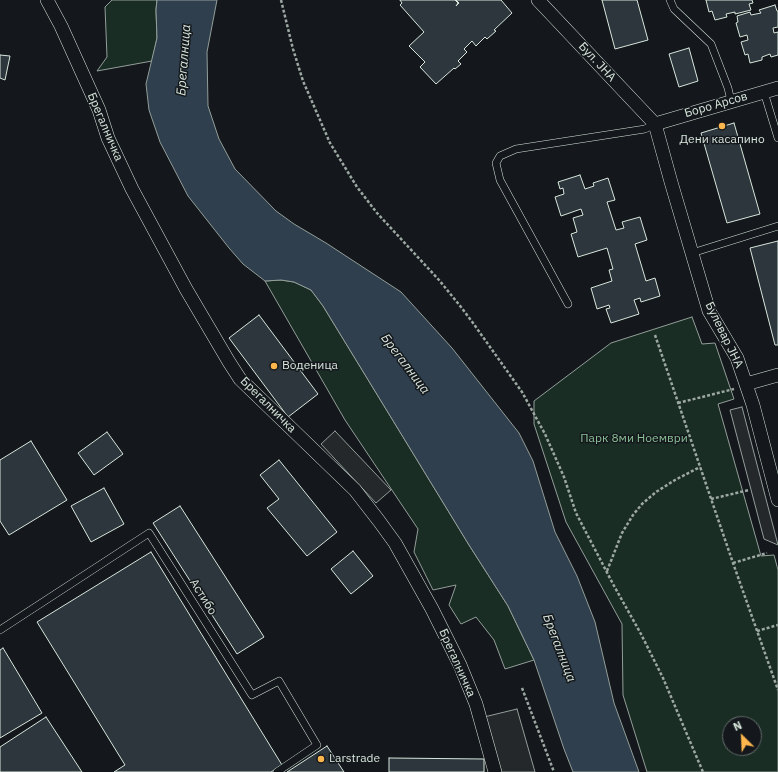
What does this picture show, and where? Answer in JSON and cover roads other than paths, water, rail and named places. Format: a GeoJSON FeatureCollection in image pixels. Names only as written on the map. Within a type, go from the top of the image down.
{"type":"FeatureCollection","features":[{"type":"Feature","properties":{"kind":"street","name":"Брегалничка"},"geometry":{"type":"LineString","coordinates":[[47,0],[64,33],[98,110],[108,138],[132,189],[186,289],[236,373],[240,379],[355,490],[395,543],[432,609],[460,664],[476,704],[495,772]]}},
{"type":"Feature","properties":{"kind":"street","name":"Бул. ЈНА"},"geometry":{"type":"LineString","coordinates":[[538,0],[655,124]]}},
{"type":"Feature","properties":{"kind":"street","name":"Боро Арсов"},"geometry":{"type":"LineString","coordinates":[[655,124],[778,88]]}},
{"type":"Feature","properties":{"kind":"street","name":"Булевар ЈНА"},"geometry":{"type":"LineString","coordinates":[[655,124],[710,311],[737,358],[741,386],[753,405],[778,500]]}},
{"type":"Feature","properties":{"kind":"street"},"geometry":{"type":"LineString","coordinates":[[741,386],[778,375]]}},
{"type":"Feature","properties":{"kind":"lane"},"geometry":{"type":"LineString","coordinates":[[670,0],[674,9],[711,44],[728,88],[731,101]]}},
{"type":"Feature","properties":{"kind":"lane"},"geometry":{"type":"LineString","coordinates":[[764,92],[778,138]]}},
{"type":"Feature","properties":{"kind":"lane"},"geometry":{"type":"LineString","coordinates":[[568,304],[500,180],[496,163],[500,156],[516,149],[645,129],[655,124]]}},
{"type":"Feature","properties":{"kind":"lane"},"geometry":{"type":"LineString","coordinates":[[692,253],[778,226]]}},
{"type":"Feature","properties":{"kind":"lane","name":"Астибо"},"geometry":{"type":"LineString","coordinates":[[0,630],[149,533],[252,695],[278,681],[317,745],[277,772]]}},
{"type":"Feature","properties":{"kind":"water","name":"Брегалница"},"geometry":{"type":"Polygon","coordinates":[[[157,0],[217,0],[207,52],[208,106],[219,139],[235,169],[276,211],[401,292],[452,348],[519,433],[533,461],[555,532],[577,576],[595,622],[614,703],[639,772],[573,772],[534,660],[508,606],[323,306],[311,290],[294,282],[281,280],[265,281],[243,264],[188,196],[160,142],[149,110],[146,84],[157,38],[157,0]]]}},
{"type":"Feature","properties":{"kind":"place","name":"Дени касапино"},"geometry":{"type":"Point","coordinates":[722,126]}},
{"type":"Feature","properties":{"kind":"place","name":"Воденица"},"geometry":{"type":"Point","coordinates":[274,366]}},
{"type":"Feature","properties":{"kind":"place","name":"Larstrade"},"geometry":{"type":"Point","coordinates":[321,759]}},
{"type":"Feature","properties":{"kind":"park label","name":"Парк 8ми Ноември"},"geometry":{"type":"Point","coordinates":[634,439]}}]}
